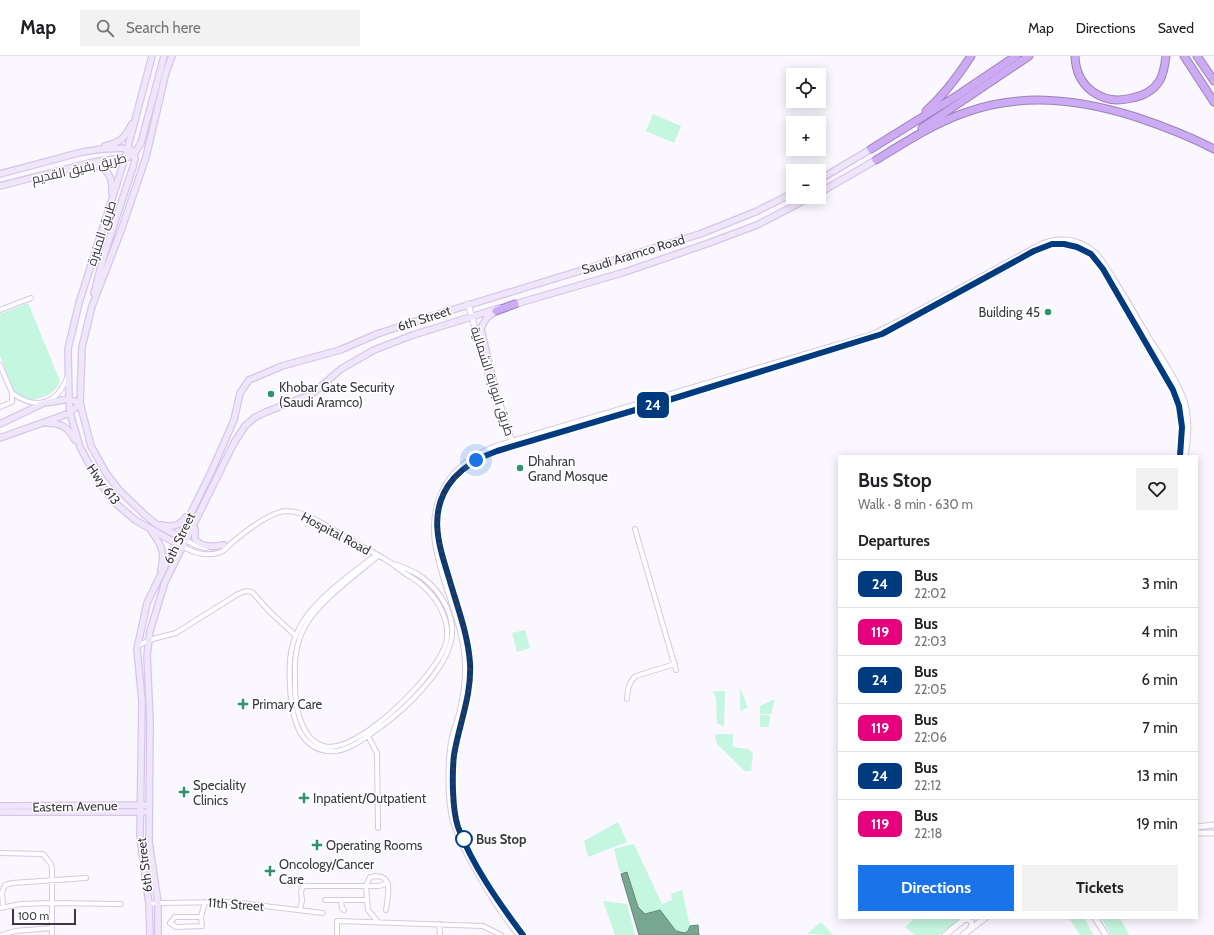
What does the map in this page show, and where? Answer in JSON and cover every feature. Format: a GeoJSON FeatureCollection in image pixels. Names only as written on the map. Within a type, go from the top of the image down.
{"type":"FeatureCollection","features":[{"type":"Feature","properties":{"kind":"highway"},"geometry":{"type":"LineString","coordinates":[[902,130],[927,110],[945,92],[961,72],[971,56]]}},
{"type":"Feature","properties":{"kind":"highway"},"geometry":{"type":"LineString","coordinates":[[872,149],[1016,56]]}},
{"type":"Feature","properties":{"kind":"highway"},"geometry":{"type":"LineString","coordinates":[[876,160],[1029,56]]}},
{"type":"Feature","properties":{"kind":"highway"},"geometry":{"type":"LineString","coordinates":[[1075,56],[1075,64],[1079,76],[1087,87],[1098,95],[1112,100],[1127,100],[1142,96],[1154,87],[1160,79],[1165,66],[1166,56]]}},
{"type":"Feature","properties":{"kind":"highway"},"geometry":{"type":"LineString","coordinates":[[1184,56],[1214,102]]}},
{"type":"Feature","properties":{"kind":"highway"},"geometry":{"type":"LineString","coordinates":[[1198,56],[1214,80]]}},
{"type":"Feature","properties":{"kind":"highway"},"geometry":{"type":"LineString","coordinates":[[876,160],[930,129],[965,112],[998,103],[1029,100],[1076,102],[1108,108],[1172,129],[1214,149]]}},
{"type":"Feature","properties":{"kind":"highway"},"geometry":{"type":"LineString","coordinates":[[496,311],[515,304]]}},
{"type":"Feature","properties":{"kind":"main road","name":"طريق المنيرة"},"geometry":{"type":"LineString","coordinates":[[70,413],[68,349],[79,303],[128,148],[152,56]]}},
{"type":"Feature","properties":{"kind":"main road","name":"طريق بقيق القديم"},"geometry":{"type":"LineString","coordinates":[[92,306],[98,277],[133,167],[134,154],[141,143],[164,56]]}},
{"type":"Feature","properties":{"kind":"main road","name":"طريق المنيرة"},"geometry":{"type":"LineString","coordinates":[[156,524],[140,511],[119,490],[97,458],[87,433],[80,404],[82,347],[92,306],[122,228],[146,157],[166,72],[172,56]]}},
{"type":"Feature","properties":{"kind":"main road"},"geometry":{"type":"LineString","coordinates":[[82,152],[113,144],[122,140],[138,113]]}},
{"type":"Feature","properties":{"kind":"main road","name":"طريق بقيق القديم"},"geometry":{"type":"LineString","coordinates":[[0,174],[82,152],[102,149],[128,148],[132,150],[134,154]]}},
{"type":"Feature","properties":{"kind":"main road"},"geometry":{"type":"LineString","coordinates":[[826,176],[872,149]]}},
{"type":"Feature","properties":{"kind":"main road","name":"طريق بقيق القديم"},"geometry":{"type":"LineString","coordinates":[[0,186],[103,160],[125,158],[134,154]]}},
{"type":"Feature","properties":{"kind":"main road"},"geometry":{"type":"LineString","coordinates":[[826,189],[876,160]]}},
{"type":"Feature","properties":{"kind":"main road"},"geometry":{"type":"LineString","coordinates":[[77,166],[94,165],[101,167],[104,170],[112,181],[111,201]]}},
{"type":"Feature","properties":{"kind":"main road","name":"Saudi Aramco Road"},"geometry":{"type":"LineString","coordinates":[[468,304],[700,234],[755,212],[786,196]]}},
{"type":"Feature","properties":{"kind":"main road","name":"Saudi Aramco Road"},"geometry":{"type":"LineString","coordinates":[[472,316],[625,272],[757,225],[798,204]]}},
{"type":"Feature","properties":{"kind":"main road","name":"6th Street"},"geometry":{"type":"LineString","coordinates":[[150,935],[149,904],[140,837],[142,701],[138,646],[147,603],[196,504],[234,420],[238,400],[244,386],[249,380],[282,366],[340,350],[377,334],[468,304]]}},
{"type":"Feature","properties":{"kind":"main road"},"geometry":{"type":"LineString","coordinates":[[494,385],[481,329],[484,321],[496,311]]}},
{"type":"Feature","properties":{"kind":"main road","name":"6th Street"},"geometry":{"type":"LineString","coordinates":[[158,935],[158,903],[149,841],[150,720],[147,656],[150,632],[165,582],[187,541],[234,443],[245,426],[254,418],[312,394],[341,369],[374,350],[413,335],[472,316]]}},
{"type":"Feature","properties":{"kind":"main road"},"geometry":{"type":"LineString","coordinates":[[0,424],[44,403],[69,399],[80,404],[70,413],[0,438]]}},
{"type":"Feature","properties":{"kind":"main road","name":"Hwy 613"},"geometry":{"type":"LineString","coordinates":[[70,413],[80,447],[94,474],[114,501],[135,520],[184,547]]}},
{"type":"Feature","properties":{"kind":"main road"},"geometry":{"type":"LineString","coordinates":[[43,423],[57,423],[67,428],[80,447]]}},
{"type":"Feature","properties":{"kind":"main road"},"geometry":{"type":"LineString","coordinates":[[156,524],[172,526],[180,524],[196,504]]}},
{"type":"Feature","properties":{"kind":"main road"},"geometry":{"type":"LineString","coordinates":[[196,521],[194,536],[197,542],[209,546],[224,546]]}},
{"type":"Feature","properties":{"kind":"main road","name":"Hospital Road"},"geometry":{"type":"LineString","coordinates":[[156,524],[187,541]]}},
{"type":"Feature","properties":{"kind":"main road"},"geometry":{"type":"LineString","coordinates":[[151,530],[159,541],[162,550],[163,560],[159,580]]}},
{"type":"Feature","properties":{"kind":"main road","name":"Eastern Avenue"},"geometry":{"type":"LineString","coordinates":[[0,806],[149,805]]}},
{"type":"Feature","properties":{"kind":"main road","name":"Eastern Avenue"},"geometry":{"type":"LineString","coordinates":[[0,812],[149,812]]}},
{"type":"Feature","properties":{"kind":"street"},"geometry":{"type":"LineString","coordinates":[[523,935],[498,900],[472,857],[458,826],[453,794],[454,757],[467,701],[470,664],[466,639],[440,547],[437,526],[441,499],[447,487],[469,464],[485,455],[513,444],[874,334],[1040,244],[1060,239],[1076,242],[1086,246],[1099,258],[1124,295],[1174,380],[1184,402],[1186,413],[1187,445],[1185,455]]}},
{"type":"Feature","properties":{"kind":"street"},"geometry":{"type":"LineString","coordinates":[[519,935],[506,918],[463,846],[453,820],[449,790],[450,746],[464,694],[466,680],[465,656],[462,634],[435,543],[434,530],[440,494],[455,472],[469,459],[478,454],[652,406],[882,334],[1034,251],[1052,244],[1064,244],[1077,247],[1091,254],[1103,269],[1168,380],[1176,398],[1181,418],[1182,437],[1180,455]]}},
{"type":"Feature","properties":{"kind":"street"},"geometry":{"type":"LineString","coordinates":[[0,310],[31,298]]}},
{"type":"Feature","properties":{"kind":"street","name":"طريق البوابة الشمالية"},"geometry":{"type":"LineString","coordinates":[[468,304],[489,376],[494,385],[513,444]]}},
{"type":"Feature","properties":{"kind":"street"},"geometry":{"type":"LineString","coordinates":[[0,367],[12,393],[12,402],[0,407]]}},
{"type":"Feature","properties":{"kind":"street"},"geometry":{"type":"LineString","coordinates":[[12,393],[26,401],[44,403],[55,396],[63,387],[68,374]]}},
{"type":"Feature","properties":{"kind":"street","name":"Hospital Road"},"geometry":{"type":"LineString","coordinates":[[184,547],[200,554],[213,554],[223,551],[234,541],[269,517],[281,512],[290,511],[305,514],[388,561],[423,585],[430,592],[444,618],[447,630],[447,637],[441,654],[416,689],[398,707],[347,748],[334,752],[328,752],[318,749],[302,737],[293,713],[290,700],[290,663],[295,636],[305,617],[315,606],[377,555]]}},
{"type":"Feature","properties":{"kind":"street"},"geometry":{"type":"LineString","coordinates":[[635,529],[676,670]]}},
{"type":"Feature","properties":{"kind":"street","name":"Hospital Road"},"geometry":{"type":"LineString","coordinates":[[187,541],[203,548],[224,546],[234,541]]}},
{"type":"Feature","properties":{"kind":"street","name":"Hospital Road"},"geometry":{"type":"LineString","coordinates":[[377,555],[321,605],[309,619],[299,639],[294,667],[295,699],[301,722],[308,736],[322,746],[334,747],[347,743],[366,734],[393,717],[413,700],[438,667],[451,642],[452,630],[450,616],[444,602],[429,583],[421,576],[411,570],[388,561]]}},
{"type":"Feature","properties":{"kind":"street"},"geometry":{"type":"LineString","coordinates":[[138,646],[149,640],[176,633],[246,590],[252,592],[271,613],[299,639]]}},
{"type":"Feature","properties":{"kind":"street"},"geometry":{"type":"LineString","coordinates":[[627,699],[629,684],[636,676],[674,664]]}},
{"type":"Feature","properties":{"kind":"street"},"geometry":{"type":"LineString","coordinates":[[366,734],[377,754],[378,828]]}},
{"type":"Feature","properties":{"kind":"street"},"geometry":{"type":"LineString","coordinates":[[1198,827],[1214,825]]}},
{"type":"Feature","properties":{"kind":"street"},"geometry":{"type":"LineString","coordinates":[[1198,833],[1214,832]]}},
{"type":"Feature","properties":{"kind":"street"},"geometry":{"type":"LineString","coordinates":[[0,853],[42,854],[51,864],[52,935]]}},
{"type":"Feature","properties":{"kind":"street"},"geometry":{"type":"LineString","coordinates":[[378,922],[368,910],[366,886],[370,877],[380,876],[388,883],[389,888],[386,910]]}},
{"type":"Feature","properties":{"kind":"street"},"geometry":{"type":"LineString","coordinates":[[86,878],[12,883],[5,885],[2,893],[1,908],[21,904],[121,904]]}},
{"type":"Feature","properties":{"kind":"street"},"geometry":{"type":"LineString","coordinates":[[300,910],[302,900],[300,895],[302,886],[379,886],[388,883]]}},
{"type":"Feature","properties":{"kind":"street"},"geometry":{"type":"LineString","coordinates":[[325,900],[367,900]]}},
{"type":"Feature","properties":{"kind":"street"},"geometry":{"type":"LineString","coordinates":[[341,900],[342,908],[344,910]]}},
{"type":"Feature","properties":{"kind":"street"},"geometry":{"type":"LineString","coordinates":[[201,918],[175,917],[170,923],[176,927],[202,926],[201,918],[205,902]]}},
{"type":"Feature","properties":{"kind":"street","name":"11th Street"},"geometry":{"type":"LineString","coordinates":[[149,904],[232,902],[323,913]]}},
{"type":"Feature","properties":{"kind":"street"},"geometry":{"type":"LineString","coordinates":[[945,935],[965,919],[972,922],[970,929]]}},
{"type":"Feature","properties":{"kind":"street"},"geometry":{"type":"LineString","coordinates":[[962,935],[984,919]]}},
{"type":"Feature","properties":{"kind":"street"},"geometry":{"type":"LineString","coordinates":[[1093,919],[1103,935]]}},
{"type":"Feature","properties":{"kind":"street"},"geometry":{"type":"LineString","coordinates":[[1096,919],[1106,935]]}},
{"type":"Feature","properties":{"kind":"street"},"geometry":{"type":"LineString","coordinates":[[337,935],[337,921],[483,926],[501,935]]}},
{"type":"Feature","properties":{"kind":"street"},"geometry":{"type":"LineString","coordinates":[[440,924],[440,935]]}},
{"type":"Feature","properties":{"kind":"street"},"geometry":{"type":"LineString","coordinates":[[2,935],[15,930],[52,928]]}},
{"type":"Feature","properties":{"kind":"shaded area"},"geometry":{"type":"Polygon","coordinates":[[[653,114],[681,126],[674,143],[646,131],[653,114]]]}},
{"type":"Feature","properties":{"kind":"shaded area"},"geometry":{"type":"Polygon","coordinates":[[[28,303],[60,381],[52,392],[40,398],[34,399],[27,399],[15,393],[0,356],[0,314],[28,303]]]}},
{"type":"Feature","properties":{"kind":"shaded area"},"geometry":{"type":"Polygon","coordinates":[[[525,630],[530,648],[517,652],[512,633],[525,630]]]}},
{"type":"Feature","properties":{"kind":"shaded area"},"geometry":{"type":"Polygon","coordinates":[[[740,688],[748,707],[741,711],[740,708],[740,688]]]}},
{"type":"Feature","properties":{"kind":"shaded area"},"geometry":{"type":"Polygon","coordinates":[[[713,691],[725,691],[724,727],[717,723],[716,698],[713,691]]]}},
{"type":"Feature","properties":{"kind":"shaded area"},"geometry":{"type":"Polygon","coordinates":[[[775,699],[771,714],[760,714],[760,706],[775,699]]]}},
{"type":"Feature","properties":{"kind":"shaded area"},"geometry":{"type":"Polygon","coordinates":[[[760,715],[770,715],[769,727],[760,727],[760,715]]]}},
{"type":"Feature","properties":{"kind":"shaded area"},"geometry":{"type":"Polygon","coordinates":[[[716,734],[733,734],[733,747],[748,749],[753,753],[751,771],[745,771],[717,744],[716,734]]]}},
{"type":"Feature","properties":{"kind":"shaded area"},"geometry":{"type":"Polygon","coordinates":[[[618,822],[627,842],[588,857],[584,841],[618,822]]]}},
{"type":"Feature","properties":{"kind":"shaded area"},"geometry":{"type":"Polygon","coordinates":[[[634,844],[662,904],[672,900],[671,894],[682,890],[690,926],[688,931],[685,933],[676,931],[660,910],[645,914],[638,907],[628,872],[620,873],[614,849],[634,844]]]}},
{"type":"Feature","properties":{"kind":"shaded area"},"geometry":{"type":"Polygon","coordinates":[[[627,872],[638,907],[645,914],[660,910],[676,931],[685,933],[688,931],[690,926],[698,925],[699,935],[639,935],[621,874],[627,872]]]}},
{"type":"Feature","properties":{"kind":"shaded area"},"geometry":{"type":"Polygon","coordinates":[[[603,901],[627,904],[635,935],[615,935],[603,901]]]}},
{"type":"Feature","properties":{"kind":"shaded area"},"geometry":{"type":"Polygon","coordinates":[[[960,919],[939,935],[915,935],[905,927],[913,920],[960,919]]]}},
{"type":"Feature","properties":{"kind":"shaded area"},"geometry":{"type":"Polygon","coordinates":[[[1070,919],[1085,919],[1094,935],[1080,935],[1070,919]]]}},
{"type":"Feature","properties":{"kind":"shaded area"},"geometry":{"type":"Polygon","coordinates":[[[1102,919],[1121,919],[1129,935],[1111,935],[1102,919]]]}},
{"type":"Feature","properties":{"kind":"shaded area"},"geometry":{"type":"Polygon","coordinates":[[[821,922],[833,935],[807,934],[821,922]]]}},
{"type":"Feature","properties":{"kind":"bus line","name":"24"},"geometry":{"type":"LineString","coordinates":[[523,935],[501,906],[472,857],[458,826],[455,812],[453,794],[454,757],[469,690],[470,664],[466,639],[440,547],[437,526],[441,499],[447,487],[469,464],[485,455],[497,451],[601,421],[882,334],[1034,251],[1052,244],[1064,244],[1077,247],[1091,254],[1103,269],[1173,390],[1179,406],[1182,427],[1182,446],[1180,455]]}},
{"type":"Feature","properties":{"kind":"place","name":"Building 45"},"geometry":{"type":"Point","coordinates":[1048,312]}},
{"type":"Feature","properties":{"kind":"place","name":"Khobar Gate Security (Saudi Aramco)"},"geometry":{"type":"Point","coordinates":[271,394]}},
{"type":"Feature","properties":{"kind":"place","name":"Dhahran Grand Mosque"},"geometry":{"type":"Point","coordinates":[520,468]}},
{"type":"Feature","properties":{"kind":"place","name":"Primary Care"},"geometry":{"type":"Point","coordinates":[243,704]}},
{"type":"Feature","properties":{"kind":"place","name":"Speciality Clinics"},"geometry":{"type":"Point","coordinates":[184,792]}},
{"type":"Feature","properties":{"kind":"place","name":"Inpatient/Outpatient"},"geometry":{"type":"Point","coordinates":[304,798]}},
{"type":"Feature","properties":{"kind":"place","name":"Bus Stop"},"geometry":{"type":"Point","coordinates":[464,839]}},
{"type":"Feature","properties":{"kind":"place","name":"Operating Rooms"},"geometry":{"type":"Point","coordinates":[317,845]}},
{"type":"Feature","properties":{"kind":"place","name":"Oncology/Cancer Care"},"geometry":{"type":"Point","coordinates":[270,871]}},
{"type":"Feature","properties":{"kind":"route"},"geometry":{"type":"LineString","coordinates":[[464,839],[458,826],[455,812],[453,794],[454,757],[469,690],[470,664],[466,639],[440,547],[437,526],[441,499],[447,487],[463,469],[476,460]]}}]}
